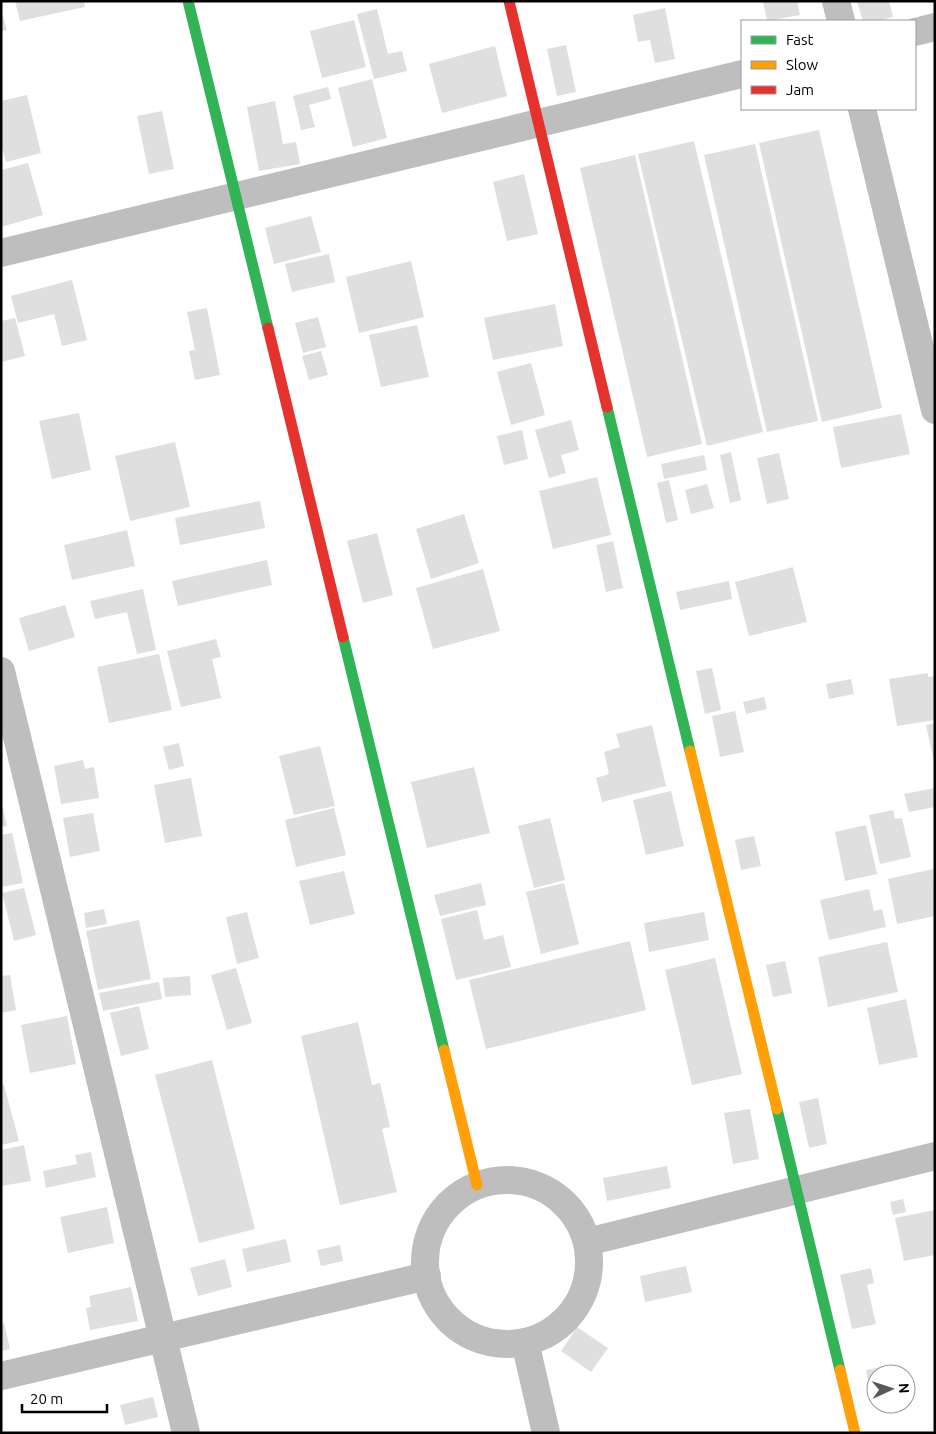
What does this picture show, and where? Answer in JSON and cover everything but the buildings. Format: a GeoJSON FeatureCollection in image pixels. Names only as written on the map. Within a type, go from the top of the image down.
{"type":"FeatureCollection","features":[{"type":"Feature","properties":{"kind":"street"},"geometry":{"type":"LineString","coordinates":[[188,1],[476,1185]]}},
{"type":"Feature","properties":{"kind":"street"},"geometry":{"type":"LineString","coordinates":[[509,1],[855,1433]]}},
{"type":"Feature","properties":{"kind":"street"},"geometry":{"type":"LineString","coordinates":[[836,1],[841,20]]}},
{"type":"Feature","properties":{"kind":"street"},"geometry":{"type":"LineString","coordinates":[[916,32],[935,27]]}},
{"type":"Feature","properties":{"kind":"street"},"geometry":{"type":"LineString","coordinates":[[1,253],[741,74]]}},
{"type":"Feature","properties":{"kind":"street"},"geometry":{"type":"LineString","coordinates":[[862,110],[935,410]]}},
{"type":"Feature","properties":{"kind":"street"},"geometry":{"type":"LineString","coordinates":[[1,671],[186,1433]]}},
{"type":"Feature","properties":{"kind":"street"},"geometry":{"type":"LineString","coordinates":[[586,1242],[935,1156]]}},
{"type":"Feature","properties":{"kind":"street"},"geometry":{"type":"LineString","coordinates":[[499,1180],[518,1180],[536,1185],[553,1194],[567,1206],[578,1221],[586,1242],[589,1258],[588,1277],[582,1295],[572,1312],[559,1325],[543,1336],[525,1342],[503,1344],[481,1340],[462,1330],[445,1315],[433,1297],[427,1276],[426,1256],[429,1238],[437,1220],[448,1205],[476,1185],[499,1180]]}},
{"type":"Feature","properties":{"kind":"street"},"geometry":{"type":"LineString","coordinates":[[1,1376],[427,1276]]}},
{"type":"Feature","properties":{"kind":"street"},"geometry":{"type":"LineString","coordinates":[[525,1342],[546,1433]]}},
{"type":"Feature","properties":{"kind":"traffic: fast"},"geometry":{"type":"LineString","coordinates":[[188,1],[268,328]]}},
{"type":"Feature","properties":{"kind":"traffic: fast"},"geometry":{"type":"LineString","coordinates":[[607,407],[690,751]]}},
{"type":"Feature","properties":{"kind":"traffic: fast"},"geometry":{"type":"LineString","coordinates":[[343,637],[444,1050]]}},
{"type":"Feature","properties":{"kind":"traffic: fast"},"geometry":{"type":"LineString","coordinates":[[777,1109],[840,1370]]}},
{"type":"Feature","properties":{"kind":"traffic: slow"},"geometry":{"type":"LineString","coordinates":[[690,751],[777,1109]]}},
{"type":"Feature","properties":{"kind":"traffic: slow"},"geometry":{"type":"LineString","coordinates":[[444,1050],[477,1185]]}},
{"type":"Feature","properties":{"kind":"traffic: slow"},"geometry":{"type":"LineString","coordinates":[[840,1370],[855,1433]]}},
{"type":"Feature","properties":{"kind":"traffic: jam"},"geometry":{"type":"LineString","coordinates":[[509,1],[607,407]]}},
{"type":"Feature","properties":{"kind":"traffic: jam"},"geometry":{"type":"LineString","coordinates":[[268,328],[343,637]]}}]}
